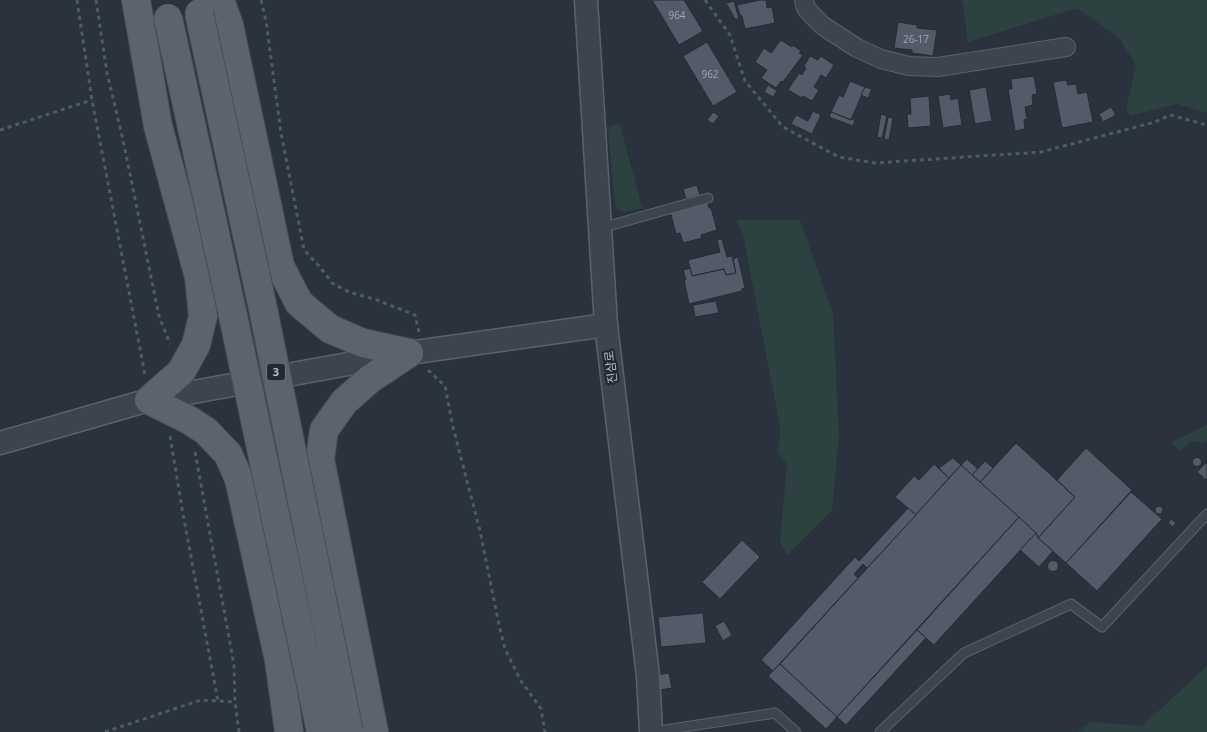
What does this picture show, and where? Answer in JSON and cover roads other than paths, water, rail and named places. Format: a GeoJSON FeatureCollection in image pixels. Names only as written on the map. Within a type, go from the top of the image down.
{"type":"FeatureCollection","features":[{"type":"Feature","properties":{"kind":"main road"},"geometry":{"type":"LineString","coordinates":[[136,0],[158,126],[198,277],[203,316],[196,345],[181,372],[168,409],[206,431],[228,454],[240,479],[279,660],[289,732]]}},
{"type":"Feature","properties":{"kind":"main road"},"geometry":{"type":"LineString","coordinates":[[205,4],[229,25],[280,266],[299,303],[330,330],[362,343],[409,353]]}},
{"type":"Feature","properties":{"kind":"main road","name":"3"},"geometry":{"type":"LineString","coordinates":[[205,4],[262,304],[349,732]]}},
{"type":"Feature","properties":{"kind":"main road"},"geometry":{"type":"LineString","coordinates":[[166,9],[321,732]]}},
{"type":"Feature","properties":{"kind":"main road"},"geometry":{"type":"LineString","coordinates":[[374,732],[320,460],[324,430],[344,402],[370,379],[409,353]]}},
{"type":"Feature","properties":{"kind":"street","name":"진삼로"},"geometry":{"type":"LineString","coordinates":[[586,0],[606,325],[648,676],[651,732]]}},
{"type":"Feature","properties":{"kind":"street"},"geometry":{"type":"LineString","coordinates":[[804,0],[806,8],[823,26],[857,48],[881,59],[909,66],[938,67],[1066,47]]}},
{"type":"Feature","properties":{"kind":"street"},"geometry":{"type":"LineString","coordinates":[[0,443],[168,409],[409,353],[606,325]]}},
{"type":"Feature","properties":{"kind":"lane"},"geometry":{"type":"LineString","coordinates":[[600,228],[708,198]]}},
{"type":"Feature","properties":{"kind":"lane"},"geometry":{"type":"LineString","coordinates":[[880,732],[964,653],[1071,604],[1102,627],[1207,514]]}},
{"type":"Feature","properties":{"kind":"lane"},"geometry":{"type":"LineString","coordinates":[[651,732],[775,713],[796,732]]}}]}
